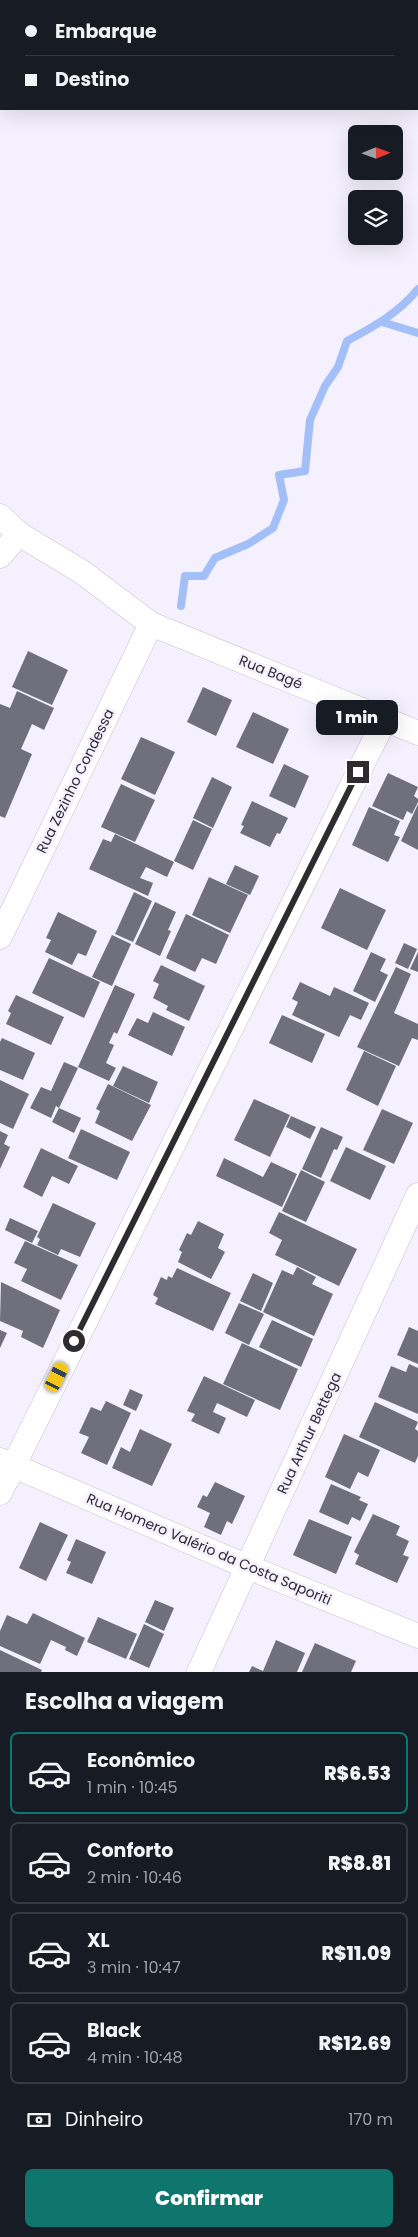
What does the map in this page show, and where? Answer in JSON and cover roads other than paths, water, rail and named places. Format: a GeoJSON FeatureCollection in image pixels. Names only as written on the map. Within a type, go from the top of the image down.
{"type":"FeatureCollection","features":[{"type":"Feature","properties":{"kind":"street","name":"Rua Bagé"},"geometry":{"type":"LineString","coordinates":[[0,516],[19,534],[82,572],[151,624],[418,733]]}},
{"type":"Feature","properties":{"kind":"street"},"geometry":{"type":"LineString","coordinates":[[0,556],[19,534]]}},
{"type":"Feature","properties":{"kind":"street","name":"Rua Zezinho Condessa"},"geometry":{"type":"LineString","coordinates":[[0,937],[151,624]]}},
{"type":"Feature","properties":{"kind":"street"},"geometry":{"type":"LineString","coordinates":[[0,1493],[6,1463],[385,719]]}},
{"type":"Feature","properties":{"kind":"street","name":"Rua Arthur Bettega"},"geometry":{"type":"LineString","coordinates":[[199,1672],[418,1195]]}},
{"type":"Feature","properties":{"kind":"street","name":"Rua Homero Valério da Costa Saporiti"},"geometry":{"type":"LineString","coordinates":[[6,1463],[418,1636]]}},
{"type":"Feature","properties":{"kind":"waterway"},"geometry":{"type":"LineString","coordinates":[[181,606],[185,576],[204,576],[215,558],[248,544],[273,528],[284,500],[279,475],[305,471],[310,420],[325,386],[338,367],[347,341],[376,325],[394,312],[411,298],[418,289]]}},
{"type":"Feature","properties":{"kind":"waterway"},"geometry":{"type":"LineString","coordinates":[[382,322],[418,333]]}}]}
